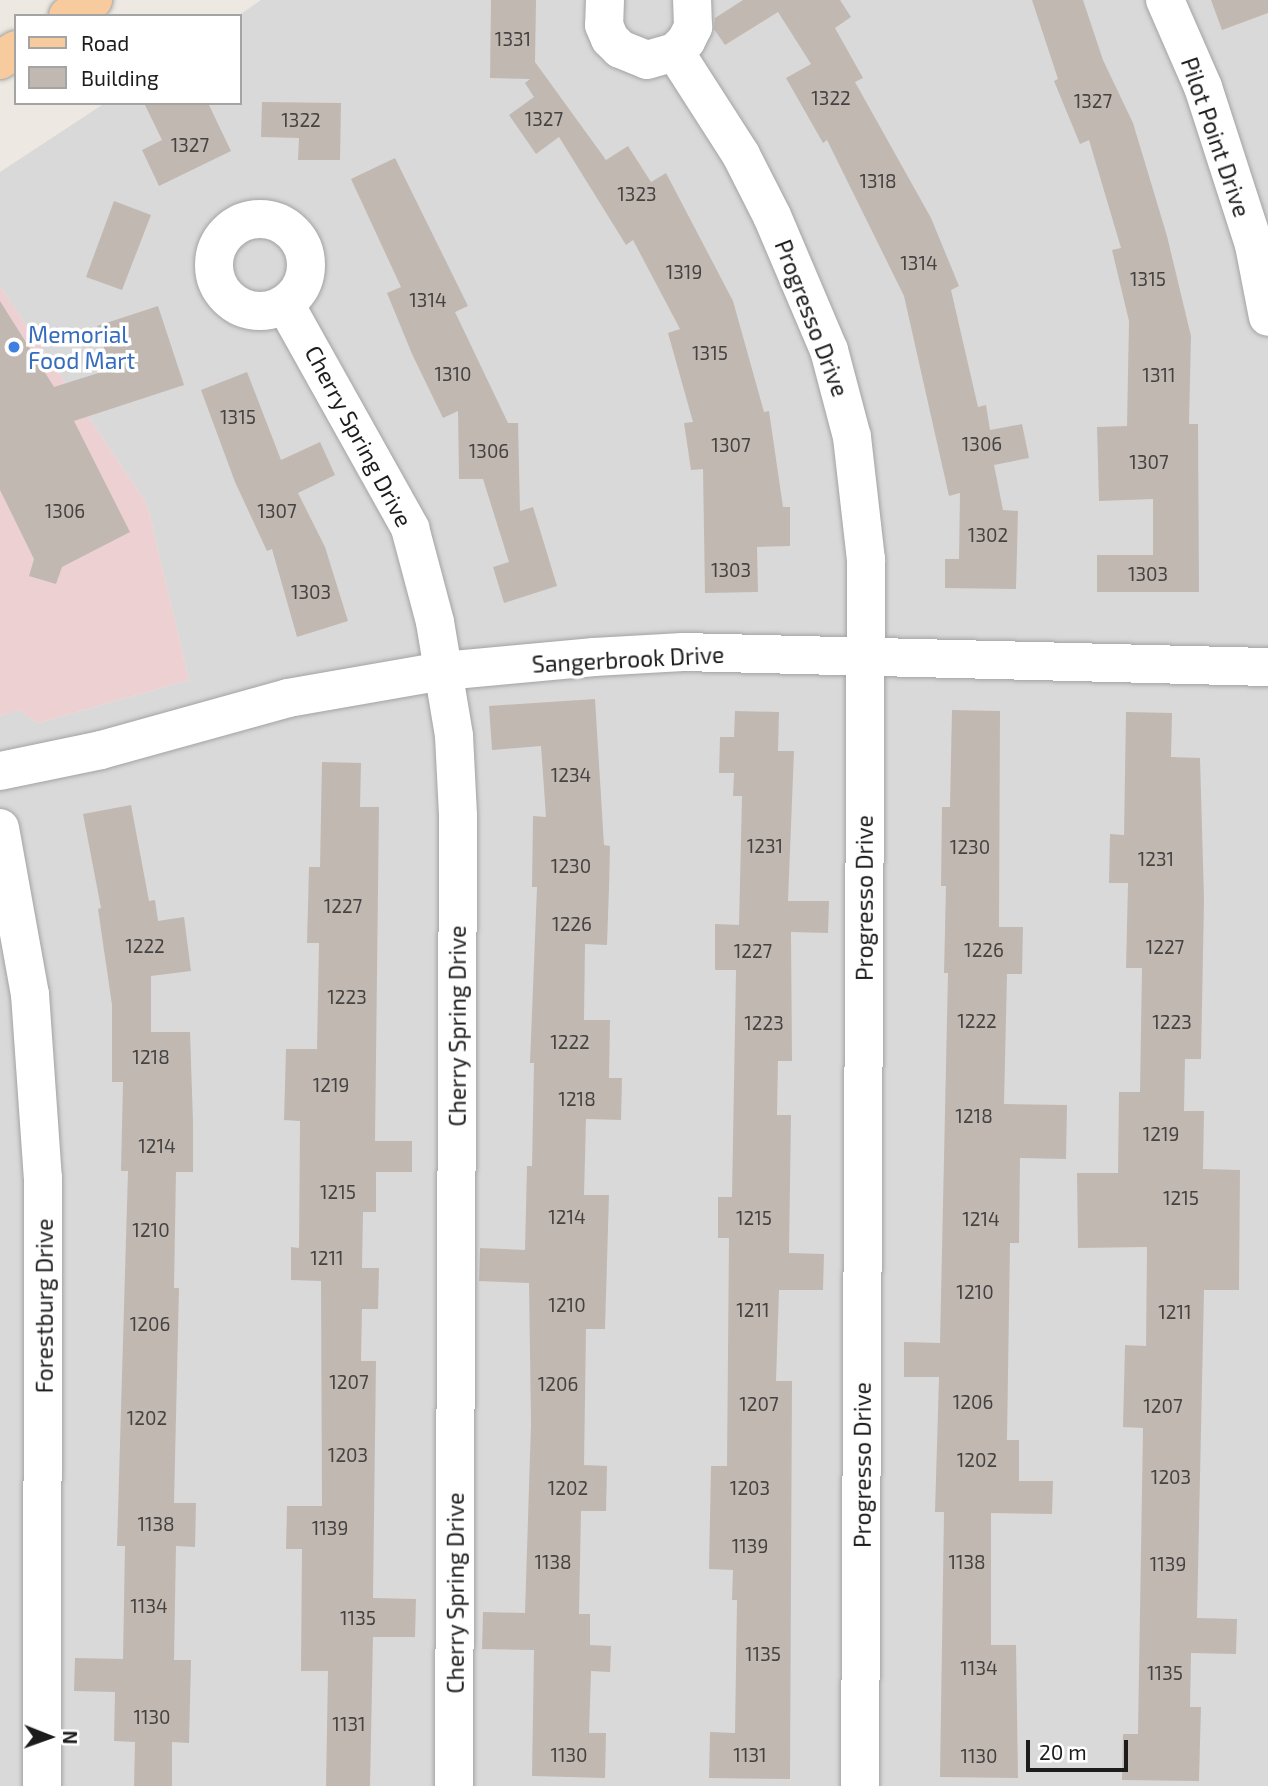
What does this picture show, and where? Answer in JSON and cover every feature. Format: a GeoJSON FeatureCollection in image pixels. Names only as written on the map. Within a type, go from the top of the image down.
{"type":"FeatureCollection","features":[{"type":"Feature","properties":{"kind":"main road"},"geometry":{"type":"LineString","coordinates":[[71,14],[93,0]]}},
{"type":"Feature","properties":{"kind":"street"},"geometry":{"type":"LineString","coordinates":[[605,0],[604,25],[620,50],[647,60],[675,52],[693,27],[692,0]]}},
{"type":"Feature","properties":{"kind":"street","name":"Pilot Point Drive"},"geometry":{"type":"LineString","coordinates":[[1166,0],[1207,101],[1254,246],[1268,317]]}},
{"type":"Feature","properties":{"kind":"street","name":"Progresso Drive"},"geometry":{"type":"LineString","coordinates":[[675,52],[741,155],[772,216],[829,350],[852,437],[866,559],[860,1786]]}},
{"type":"Feature","properties":{"kind":"street","name":"Cherry Spring Drive"},"geometry":{"type":"LineString","coordinates":[[285,304],[411,528],[443,671],[454,736],[458,816],[454,1786]]}},
{"type":"Feature","properties":{"kind":"street","name":"Sangerbrook Drive"},"geometry":{"type":"LineString","coordinates":[[0,771],[101,750],[288,698],[443,671],[683,652],[865,659],[1268,667]]}},
{"type":"Feature","properties":{"kind":"street","name":"Forestburg Drive"},"geometry":{"type":"LineString","coordinates":[[0,828],[30,994],[43,1166],[42,1786]]}},
{"type":"Feature","properties":{"kind":"shaded area"},"geometry":{"type":"Polygon","coordinates":[[[261,0],[1268,0],[1268,1786],[0,1786],[0,716],[18,710],[38,723],[189,680],[147,504],[0,286],[0,172],[102,105],[242,105],[241,14],[261,0]]]}},
{"type":"Feature","properties":{"kind":"shaded area"},"geometry":{"type":"Polygon","coordinates":[[[0,286],[147,504],[189,680],[38,723],[18,710],[0,716],[0,286]]]}},
{"type":"Feature","properties":{"kind":"building"},"geometry":{"type":"Polygon","coordinates":[[[491,0],[536,0],[535,62],[606,160],[628,146],[651,182],[666,173],[733,301],[764,412],[769,411],[783,507],[790,507],[790,546],[757,547],[758,592],[705,593],[703,469],[691,470],[684,423],[693,422],[668,333],[680,329],[633,240],[626,245],[559,137],[536,154],[509,115],[534,97],[525,83],[530,79],[490,78],[491,0]]]}},
{"type":"Feature","properties":{"kind":"building"},"geometry":{"type":"Polygon","coordinates":[[[743,0],[840,0],[851,17],[835,28],[863,78],[855,82],[931,218],[959,286],[951,290],[978,407],[986,405],[990,430],[1022,424],[1029,458],[994,465],[1003,510],[1018,511],[1016,589],[945,588],[945,559],[959,559],[960,493],[949,496],[904,296],[827,140],[823,143],[786,78],[811,64],[778,12],[725,45],[714,29],[715,18],[743,0]]]}},
{"type":"Feature","properties":{"kind":"building"},"geometry":{"type":"Polygon","coordinates":[[[1032,0],[1083,0],[1103,60],[1133,123],[1167,236],[1191,336],[1189,424],[1198,424],[1199,592],[1097,592],[1097,555],[1153,555],[1153,499],[1099,501],[1097,427],[1127,426],[1129,321],[1112,250],[1121,248],[1089,140],[1080,144],[1054,81],[1058,79],[1032,0]]]}},
{"type":"Feature","properties":{"kind":"building"},"geometry":{"type":"Polygon","coordinates":[[[1211,0],[1268,0],[1268,13],[1222,30],[1211,0]]]}},
{"type":"Feature","properties":{"kind":"building"},"geometry":{"type":"Polygon","coordinates":[[[262,102],[341,103],[340,160],[298,160],[299,138],[261,137],[262,102]]]}},
{"type":"Feature","properties":{"kind":"building"},"geometry":{"type":"Polygon","coordinates":[[[145,105],[209,105],[231,151],[159,186],[142,150],[162,140],[145,105]]]}},
{"type":"Feature","properties":{"kind":"building"},"geometry":{"type":"Polygon","coordinates":[[[395,158],[468,306],[455,312],[508,423],[518,423],[520,511],[533,507],[557,586],[504,603],[493,567],[509,562],[483,479],[459,479],[458,411],[443,418],[412,354],[387,293],[401,287],[351,179],[395,158]]]}},
{"type":"Feature","properties":{"kind":"building"},"geometry":{"type":"Polygon","coordinates":[[[114,201],[151,215],[122,290],[86,277],[114,201]]]}},
{"type":"Feature","properties":{"kind":"building"},"geometry":{"type":"Polygon","coordinates":[[[0,301],[54,387],[111,369],[97,326],[158,306],[184,385],[74,421],[130,532],[62,567],[56,584],[29,576],[34,559],[0,490],[0,301]]]}},
{"type":"Feature","properties":{"kind":"building"},"geometry":{"type":"Polygon","coordinates":[[[247,372],[281,460],[320,442],[335,475],[298,493],[325,547],[348,621],[297,637],[272,549],[267,551],[235,482],[201,390],[247,372]]]}},
{"type":"Feature","properties":{"kind":"building"},"geometry":{"type":"Polygon","coordinates":[[[595,699],[604,845],[610,846],[609,888],[607,945],[585,944],[584,1020],[610,1020],[609,1078],[622,1078],[621,1120],[586,1119],[584,1195],[609,1195],[605,1329],[586,1329],[584,1465],[607,1466],[606,1511],[581,1511],[579,1614],[590,1614],[590,1645],[611,1646],[610,1672],[591,1671],[589,1733],[606,1733],[605,1778],[532,1776],[534,1650],[482,1649],[483,1612],[525,1613],[531,1424],[529,1283],[479,1281],[480,1248],[525,1250],[527,1166],[532,1166],[534,1063],[530,1063],[537,887],[532,887],[533,816],[546,817],[541,746],[492,750],[489,706],[595,699]]]}},
{"type":"Feature","properties":{"kind":"building"},"geometry":{"type":"Polygon","coordinates":[[[952,710],[1000,711],[999,927],[1023,927],[1022,974],[1007,974],[1004,1104],[1067,1105],[1066,1159],[1020,1158],[1019,1243],[1010,1243],[1007,1440],[1019,1440],[1019,1481],[1053,1481],[1052,1514],[991,1513],[991,1645],[1016,1645],[1018,1778],[940,1777],[944,1512],[935,1512],[939,1377],[904,1377],[904,1342],[940,1343],[948,973],[944,973],[946,886],[941,886],[942,807],[950,807],[952,710]]]}},
{"type":"Feature","properties":{"kind":"building"},"geometry":{"type":"Polygon","coordinates":[[[735,711],[779,712],[778,751],[794,751],[788,901],[829,901],[828,933],[791,932],[792,1061],[778,1061],[777,1115],[791,1115],[789,1253],[824,1254],[823,1290],[779,1290],[776,1381],[792,1381],[790,1779],[709,1778],[710,1732],[735,1733],[737,1600],[732,1600],[733,1570],[709,1569],[711,1466],[727,1466],[729,1238],[718,1238],[718,1197],[732,1197],[736,970],[715,970],[715,924],[739,925],[742,796],[733,796],[734,773],[719,773],[720,737],[734,737],[735,711]]]}},
{"type":"Feature","properties":{"kind":"building"},"geometry":{"type":"Polygon","coordinates":[[[1126,712],[1172,713],[1171,757],[1200,758],[1204,899],[1201,1059],[1185,1059],[1184,1111],[1204,1111],[1203,1169],[1240,1170],[1239,1290],[1204,1290],[1197,1618],[1237,1619],[1236,1654],[1191,1653],[1190,1707],[1201,1707],[1199,1781],[1122,1780],[1123,1734],[1138,1734],[1143,1428],[1123,1427],[1125,1345],[1146,1346],[1147,1247],[1078,1248],[1077,1173],[1118,1173],[1119,1092],[1140,1092],[1142,968],[1126,968],[1128,883],[1109,883],[1110,834],[1124,835],[1126,712]]]}},
{"type":"Feature","properties":{"kind":"building"},"geometry":{"type":"Polygon","coordinates":[[[322,762],[361,763],[360,807],[379,807],[375,1141],[412,1141],[412,1172],[376,1172],[376,1212],[363,1212],[362,1268],[379,1268],[378,1309],[362,1309],[361,1361],[376,1361],[373,1598],[416,1599],[415,1637],[373,1637],[370,1786],[326,1786],[328,1671],[301,1671],[302,1549],[286,1549],[287,1506],[322,1506],[321,1281],[291,1280],[291,1247],[299,1248],[300,1121],[284,1120],[286,1049],[317,1049],[319,943],[307,943],[309,867],[320,867],[322,762]]]}},
{"type":"Feature","properties":{"kind":"building"},"geometry":{"type":"Polygon","coordinates":[[[131,805],[149,901],[155,900],[158,921],[184,917],[191,971],[151,976],[151,1032],[190,1032],[193,1122],[193,1172],[176,1172],[174,1288],[179,1288],[174,1503],[196,1503],[195,1547],[176,1546],[174,1660],[191,1660],[189,1743],[172,1742],[172,1786],[134,1786],[135,1742],[114,1741],[115,1692],[74,1691],[75,1658],[123,1659],[125,1546],[117,1546],[128,1171],[121,1171],[123,1082],[112,1082],[112,1005],[98,909],[101,908],[83,814],[131,805]]]}},
{"type":"Feature","properties":{"kind":"place","name":"Memorial Food Mart"},"geometry":{"type":"Point","coordinates":[14,347]}}]}
